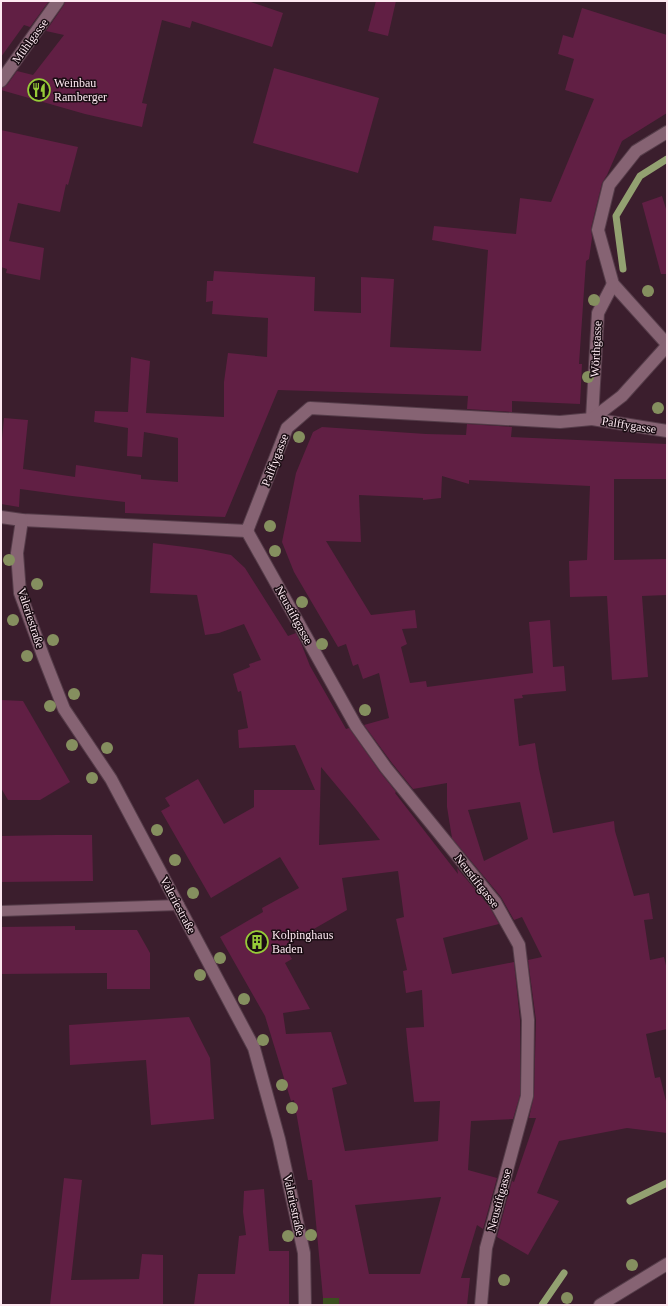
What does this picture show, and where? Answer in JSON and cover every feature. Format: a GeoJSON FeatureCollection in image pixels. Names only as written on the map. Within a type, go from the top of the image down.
{"type":"FeatureCollection","features":[{"type":"Feature","properties":{"kind":"street","name":"Mühlgasse"},"geometry":{"type":"LineString","coordinates":[[1,81],[58,1]]}},
{"type":"Feature","properties":{"kind":"street"},"geometry":{"type":"LineString","coordinates":[[667,132],[636,151],[609,186],[598,230],[613,284],[667,345]]}},
{"type":"Feature","properties":{"kind":"street","name":"Wörthgasse"},"geometry":{"type":"LineString","coordinates":[[592,419],[598,313],[613,284]]}},
{"type":"Feature","properties":{"kind":"street","name":"Palffygasse"},"geometry":{"type":"LineString","coordinates":[[592,419],[622,396],[667,345]]}},
{"type":"Feature","properties":{"kind":"street","name":"Palffygasse"},"geometry":{"type":"LineString","coordinates":[[247,532],[287,428],[310,408],[560,422],[592,419],[667,431]]}},
{"type":"Feature","properties":{"kind":"street"},"geometry":{"type":"LineString","coordinates":[[1,516],[22,520],[247,532]]}},
{"type":"Feature","properties":{"kind":"street","name":"Valeriestraße"},"geometry":{"type":"LineString","coordinates":[[22,520],[16,553],[20,593],[64,709],[111,779],[254,1048],[279,1138],[304,1253],[306,1305]]}},
{"type":"Feature","properties":{"kind":"street","name":"Neustiftgasse"},"geometry":{"type":"LineString","coordinates":[[247,532],[356,726],[386,768],[495,902],[519,945],[528,1020],[527,1096],[486,1248],[481,1305]]}},
{"type":"Feature","properties":{"kind":"street"},"geometry":{"type":"LineString","coordinates":[[600,1305],[667,1264]]}},
{"type":"Feature","properties":{"kind":"lane"},"geometry":{"type":"LineString","coordinates":[[1,911],[178,905]]}},
{"type":"Feature","properties":{"kind":"green space"},"geometry":{"type":"Polygon","coordinates":[[[323,1298],[339,1298],[339,1305],[323,1305],[323,1298]]]}},
{"type":"Feature","properties":{"kind":"building"},"geometry":{"type":"Polygon","coordinates":[[[1,1],[49,1],[30,27],[24,25],[1,57],[1,1]]]}},
{"type":"Feature","properties":{"kind":"building"},"geometry":{"type":"Polygon","coordinates":[[[65,1],[248,1],[283,13],[272,47],[192,21],[190,28],[162,20],[142,103],[147,104],[142,127],[85,114],[1,90],[1,88],[7,85],[17,71],[33,75],[64,35],[46,31],[64,5],[65,1]]]}},
{"type":"Feature","properties":{"kind":"building"},"geometry":{"type":"Polygon","coordinates":[[[376,1],[396,1],[388,36],[368,31],[376,1]]]}},
{"type":"Feature","properties":{"kind":"building"},"geometry":{"type":"Polygon","coordinates":[[[582,8],[667,35],[667,113],[622,141],[602,183],[591,228],[592,238],[589,259],[586,261],[579,364],[582,364],[580,404],[512,401],[512,412],[467,409],[468,396],[278,390],[225,517],[125,513],[125,502],[20,489],[19,507],[1,504],[1,450],[4,418],[28,420],[23,469],[75,477],[76,465],[141,475],[141,479],[178,482],[178,438],[144,432],[142,457],[127,456],[128,428],[94,422],[95,411],[128,412],[131,357],[150,361],[146,413],[224,417],[224,382],[228,353],[267,357],[268,318],[212,314],[213,301],[206,302],[207,281],[213,281],[214,271],[315,277],[314,311],[361,313],[361,277],[394,279],[390,347],[481,351],[488,250],[432,240],[434,226],[516,234],[520,198],[551,202],[594,99],[565,90],[574,59],[558,54],[563,35],[573,38],[582,8]]]}},
{"type":"Feature","properties":{"kind":"building"},"geometry":{"type":"Polygon","coordinates":[[[274,68],[379,98],[358,173],[253,143],[274,68]]]}},
{"type":"Feature","properties":{"kind":"building"},"geometry":{"type":"Polygon","coordinates":[[[1,130],[78,147],[68,185],[66,184],[60,212],[18,203],[9,241],[44,248],[40,280],[6,273],[7,269],[1,267],[1,130]]]}},
{"type":"Feature","properties":{"kind":"building"},"geometry":{"type":"Polygon","coordinates":[[[662,196],[667,212],[667,274],[661,274],[642,203],[662,196]]]}},
{"type":"Feature","properties":{"kind":"building"},"geometry":{"type":"Polygon","coordinates":[[[467,424],[512,427],[511,437],[667,444],[667,479],[614,479],[614,560],[667,559],[667,595],[642,596],[648,677],[612,680],[607,596],[570,597],[569,561],[587,560],[590,486],[469,480],[469,484],[442,476],[441,498],[423,500],[423,498],[359,495],[361,542],[326,541],[371,615],[415,610],[417,628],[402,629],[407,644],[401,647],[410,683],[426,681],[427,687],[533,673],[529,622],[550,620],[553,667],[564,666],[566,691],[522,695],[523,698],[514,699],[519,746],[535,743],[553,833],[614,821],[615,831],[634,896],[649,893],[653,919],[644,920],[650,960],[664,957],[667,970],[667,1029],[646,1034],[655,1078],[660,1077],[667,1105],[667,1133],[627,1128],[559,1141],[537,1193],[559,1201],[528,1255],[497,1237],[512,1181],[514,1182],[536,1118],[529,1118],[534,1096],[536,1020],[528,960],[542,957],[522,917],[514,920],[501,897],[452,838],[447,807],[447,783],[413,789],[364,725],[389,718],[379,673],[363,679],[358,664],[353,666],[346,644],[338,647],[294,572],[282,542],[296,473],[313,432],[322,427],[426,434],[466,435],[467,424]],[[520,802],[468,810],[484,861],[528,839],[520,802]]]}},
{"type":"Feature","properties":{"kind":"building"},"geometry":{"type":"Polygon","coordinates":[[[153,543],[201,549],[231,555],[245,568],[288,636],[296,633],[310,666],[346,729],[349,728],[396,792],[395,793],[458,874],[457,868],[489,906],[499,924],[443,938],[452,974],[514,962],[520,1020],[520,1095],[513,1119],[471,1121],[468,1170],[497,1178],[483,1229],[477,1225],[461,1278],[470,1278],[467,1305],[339,1305],[339,1298],[323,1298],[312,1180],[308,1180],[294,1100],[291,1101],[265,1016],[220,937],[263,912],[262,908],[299,888],[280,857],[211,898],[161,811],[170,806],[165,798],[198,779],[224,824],[254,807],[254,790],[315,790],[295,745],[239,748],[238,730],[248,728],[241,691],[238,692],[233,674],[250,667],[249,664],[261,660],[244,624],[219,633],[205,635],[197,595],[150,593],[153,543]],[[321,767],[319,845],[380,840],[356,809],[321,767]],[[398,871],[342,878],[347,910],[284,946],[292,959],[285,963],[310,1009],[283,1013],[286,1034],[331,1032],[347,1084],[332,1088],[345,1151],[438,1141],[440,1101],[414,1102],[406,1028],[424,1027],[422,990],[406,993],[403,971],[407,970],[396,919],[404,917],[398,871]],[[441,1197],[355,1205],[369,1274],[420,1274],[441,1197]]]}},
{"type":"Feature","properties":{"kind":"building"},"geometry":{"type":"Polygon","coordinates":[[[1,700],[23,701],[70,782],[40,800],[8,800],[1,788],[1,700]]]}},
{"type":"Feature","properties":{"kind":"building"},"geometry":{"type":"Polygon","coordinates":[[[92,835],[93,881],[1,882],[1,836],[92,835]]]}},
{"type":"Feature","properties":{"kind":"building"},"geometry":{"type":"Polygon","coordinates":[[[75,926],[75,930],[137,930],[150,953],[150,989],[107,989],[107,973],[1,974],[1,927],[75,926]]]}},
{"type":"Feature","properties":{"kind":"building"},"geometry":{"type":"Polygon","coordinates":[[[189,1017],[210,1058],[214,1119],[151,1125],[146,1060],[70,1065],[69,1025],[189,1017]]]}},
{"type":"Feature","properties":{"kind":"building"},"geometry":{"type":"Polygon","coordinates":[[[64,1178],[82,1180],[71,1280],[139,1279],[142,1254],[163,1255],[163,1305],[50,1305],[64,1178]]]}},
{"type":"Feature","properties":{"kind":"building"},"geometry":{"type":"Polygon","coordinates":[[[264,1189],[269,1251],[289,1251],[289,1305],[194,1305],[198,1274],[235,1274],[239,1236],[246,1235],[243,1212],[244,1191],[264,1189]]]}},
{"type":"Feature","properties":{"kind":"waterway"},"geometry":{"type":"LineString","coordinates":[[623,269],[616,216],[640,176],[667,159]]}},
{"type":"Feature","properties":{"kind":"waterway"},"geometry":{"type":"LineString","coordinates":[[630,1201],[667,1183]]}},
{"type":"Feature","properties":{"kind":"waterway"},"geometry":{"type":"LineString","coordinates":[[542,1305],[564,1273]]}},
{"type":"Feature","properties":{"kind":"place","name":"Weinbau Ramberger"},"geometry":{"type":"Point","coordinates":[39,90]}},
{"type":"Feature","properties":{"kind":"place","name":"Kolpinghaus Baden"},"geometry":{"type":"Point","coordinates":[257,942]}}]}
